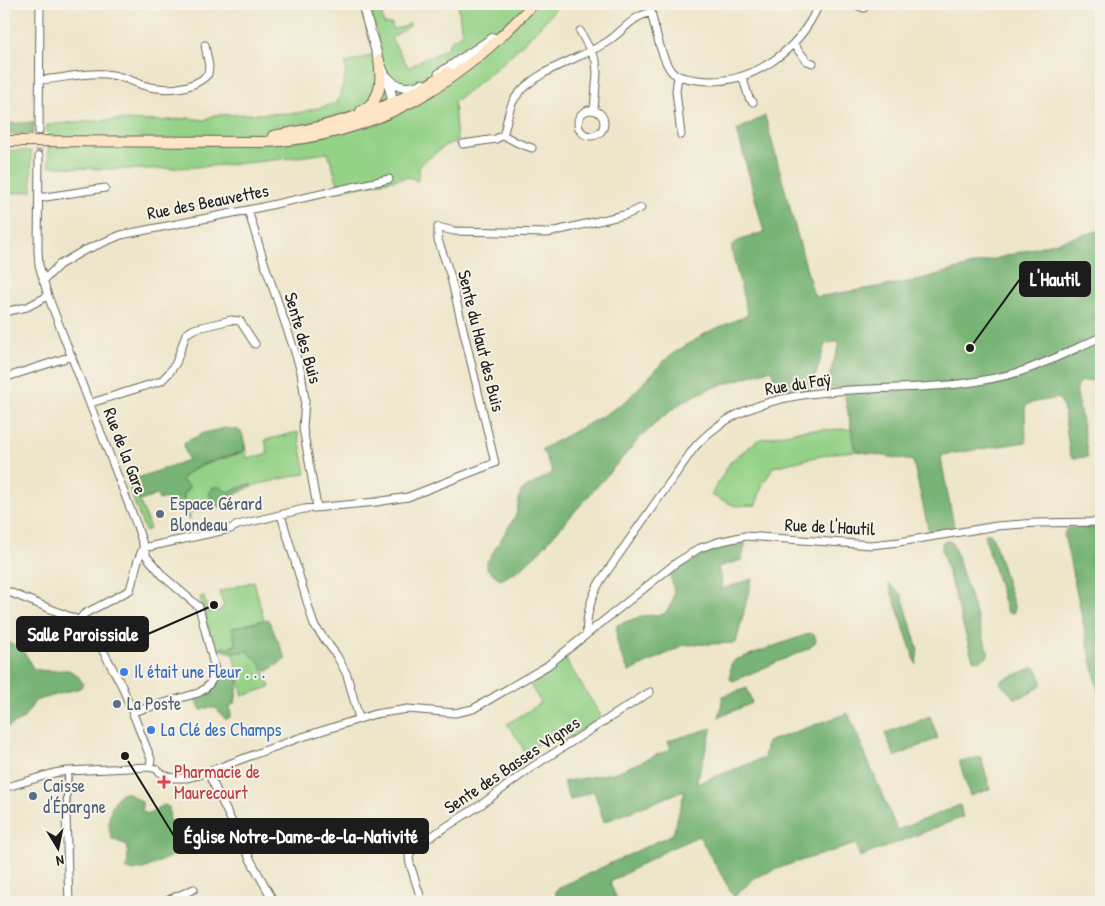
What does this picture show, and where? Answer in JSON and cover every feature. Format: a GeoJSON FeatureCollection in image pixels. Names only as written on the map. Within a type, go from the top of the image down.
{"type":"FeatureCollection","features":[{"type":"Feature","properties":{"kind":"main road"},"geometry":{"type":"LineString","coordinates":[[223,141],[265,137],[330,125],[392,103],[443,76],[493,38],[533,4]]}},
{"type":"Feature","properties":{"kind":"main road"},"geometry":{"type":"LineString","coordinates":[[4,141],[281,142],[310,138],[386,114],[435,89],[464,70],[492,46],[533,4]]}},
{"type":"Feature","properties":{"kind":"main road"},"geometry":{"type":"LineString","coordinates":[[265,137],[328,122],[366,108],[373,102],[380,87],[379,60]]}},
{"type":"Feature","properties":{"kind":"street"},"geometry":{"type":"LineString","coordinates":[[39,130],[40,4]]}},
{"type":"Feature","properties":{"kind":"street"},"geometry":{"type":"LineString","coordinates":[[329,133],[390,109],[392,106],[385,75],[363,4]]}},
{"type":"Feature","properties":{"kind":"street"},"geometry":{"type":"LineString","coordinates":[[650,4],[658,39],[667,64],[673,73],[694,80],[712,81],[742,76],[761,69],[793,44],[807,27],[819,4]]}},
{"type":"Feature","properties":{"kind":"street"},"geometry":{"type":"LineString","coordinates":[[854,4],[864,8]]}},
{"type":"Feature","properties":{"kind":"street"},"geometry":{"type":"LineString","coordinates":[[462,144],[496,139],[503,134],[508,111],[520,92],[536,78],[554,67],[608,41],[640,15],[651,13]]}},
{"type":"Feature","properties":{"kind":"street"},"geometry":{"type":"LineString","coordinates":[[580,31],[592,50],[597,66],[594,110]]}},
{"type":"Feature","properties":{"kind":"street"},"geometry":{"type":"LineString","coordinates":[[385,75],[388,80],[398,87],[416,87],[452,66],[493,38]]}},
{"type":"Feature","properties":{"kind":"street"},"geometry":{"type":"LineString","coordinates":[[793,44],[807,61],[813,63]]}},
{"type":"Feature","properties":{"kind":"street"},"geometry":{"type":"LineString","coordinates":[[40,80],[104,74],[114,75],[143,85],[161,88],[181,88],[200,81],[208,74],[209,66],[205,45]]}},
{"type":"Feature","properties":{"kind":"street"},"geometry":{"type":"LineString","coordinates":[[678,76],[676,91],[681,135]]}},
{"type":"Feature","properties":{"kind":"street"},"geometry":{"type":"LineString","coordinates":[[742,76],[749,98],[754,102]]}},
{"type":"Feature","properties":{"kind":"street"},"geometry":{"type":"LineString","coordinates":[[503,134],[518,144],[532,148]]}},
{"type":"Feature","properties":{"kind":"street","name":"Rue de la Gare"},"geometry":{"type":"LineString","coordinates":[[39,156],[38,250],[39,265],[48,296],[91,403],[147,558],[161,575],[198,607],[215,672],[213,678],[203,690],[138,711]]}},
{"type":"Feature","properties":{"kind":"street","name":"Rue des Beauvettes"},"geometry":{"type":"LineString","coordinates":[[43,280],[59,266],[83,251],[120,235],[248,210],[389,179]]}},
{"type":"Feature","properties":{"kind":"street"},"geometry":{"type":"LineString","coordinates":[[39,198],[106,188]]}},
{"type":"Feature","properties":{"kind":"street","name":"Sente du Haut des Buis"},"geometry":{"type":"LineString","coordinates":[[317,507],[408,497],[495,463],[450,274],[438,240],[438,227],[454,231],[547,232],[628,214],[641,208]]}},
{"type":"Feature","properties":{"kind":"street","name":"Sente des Buis"},"geometry":{"type":"LineString","coordinates":[[248,210],[264,265],[301,372],[305,400],[303,428],[317,507]]}},
{"type":"Feature","properties":{"kind":"street"},"geometry":{"type":"LineString","coordinates":[[4,312],[27,306],[48,296]]}},
{"type":"Feature","properties":{"kind":"street"},"geometry":{"type":"LineString","coordinates":[[91,403],[161,381],[170,373],[176,363],[186,334],[194,329],[231,320],[240,321],[255,344]]}},
{"type":"Feature","properties":{"kind":"street","name":"Rue du Faÿ"},"geometry":{"type":"LineString","coordinates":[[587,634],[587,620],[601,580],[694,448],[704,436],[729,419],[759,405],[796,396],[848,391],[917,388],[973,382],[1024,371],[1101,337]]}},
{"type":"Feature","properties":{"kind":"street"},"geometry":{"type":"LineString","coordinates":[[4,378],[72,356]]}},
{"type":"Feature","properties":{"kind":"street"},"geometry":{"type":"LineString","coordinates":[[79,620],[84,614],[130,590],[143,548],[317,507]]}},
{"type":"Feature","properties":{"kind":"street"},"geometry":{"type":"LineString","coordinates":[[281,515],[314,625],[337,656],[347,675],[359,718]]}},
{"type":"Feature","properties":{"kind":"street","name":"Rue de l'Hautil"},"geometry":{"type":"LineString","coordinates":[[186,778],[359,718],[402,709],[455,714],[469,711],[547,666],[691,553],[713,543],[738,537],[871,545],[997,526],[1101,522]]}},
{"type":"Feature","properties":{"kind":"street"},"geometry":{"type":"LineString","coordinates":[[4,590],[79,620],[86,626],[101,647],[122,686],[150,759],[147,767]]}},
{"type":"Feature","properties":{"kind":"street","name":"Sente des Basses Vignes"},"geometry":{"type":"LineString","coordinates":[[422,902],[410,864],[409,857],[413,848],[482,804],[532,767],[650,692]]}},
{"type":"Feature","properties":{"kind":"street"},"geometry":{"type":"LineString","coordinates":[[131,707],[134,711],[138,711],[135,714],[135,718]]}},
{"type":"Feature","properties":{"kind":"street"},"geometry":{"type":"LineString","coordinates":[[4,788],[68,770],[147,767],[166,776],[206,778],[214,783]]}},
{"type":"Feature","properties":{"kind":"street"},"geometry":{"type":"LineString","coordinates":[[68,770],[66,816],[69,902]]}},
{"type":"Feature","properties":{"kind":"street"},"geometry":{"type":"LineString","coordinates":[[213,770],[210,773],[214,783],[250,858],[274,902]]}},
{"type":"Feature","properties":{"kind":"street"},"geometry":{"type":"LineString","coordinates":[[164,902],[194,889]]}},
{"type":"Feature","properties":{"kind":"green space"},"geometry":{"type":"Polygon","coordinates":[[[370,4],[379,4],[384,24],[392,24],[393,29],[404,27],[410,23],[410,26],[391,38],[409,68],[427,56],[429,58],[447,48],[451,40],[462,34],[458,5],[456,4],[560,4],[510,56],[454,102],[457,141],[446,145],[420,165],[417,182],[408,177],[340,190],[328,153],[259,162],[154,169],[49,166],[47,125],[115,120],[161,121],[188,118],[205,120],[214,115],[298,113],[337,103],[345,78],[346,63],[377,54],[380,50],[370,4]]]}},
{"type":"Feature","properties":{"kind":"green space"},"geometry":{"type":"Polygon","coordinates":[[[765,116],[813,293],[816,297],[914,281],[1101,230],[1101,379],[1079,382],[1076,388],[1088,457],[1074,458],[1070,455],[1063,406],[1060,400],[1057,398],[1026,405],[1026,442],[943,455],[941,459],[954,526],[929,532],[913,461],[856,451],[843,388],[825,389],[840,341],[825,344],[811,391],[776,394],[772,369],[709,389],[684,401],[659,420],[639,439],[539,552],[520,569],[501,580],[487,569],[487,562],[516,515],[521,491],[553,472],[542,449],[608,413],[627,400],[669,356],[708,332],[748,315],[732,252],[732,245],[764,232],[737,130],[765,116]]]}},
{"type":"Feature","properties":{"kind":"green space"},"geometry":{"type":"Polygon","coordinates":[[[34,122],[33,134],[4,135],[4,124],[34,122]]]}},
{"type":"Feature","properties":{"kind":"green space"},"geometry":{"type":"Polygon","coordinates":[[[4,150],[31,151],[32,191],[4,194],[4,150]]]}},
{"type":"Feature","properties":{"kind":"green space"},"geometry":{"type":"Polygon","coordinates":[[[225,428],[238,430],[242,433],[245,445],[243,452],[193,469],[182,479],[189,488],[184,494],[184,501],[190,507],[213,501],[209,494],[213,487],[220,487],[228,492],[250,484],[252,486],[227,499],[223,506],[189,513],[191,519],[187,519],[185,509],[173,507],[165,498],[159,500],[157,495],[140,501],[132,480],[188,460],[184,448],[185,442],[204,433],[225,428]]]}},
{"type":"Feature","properties":{"kind":"green space"},"geometry":{"type":"Polygon","coordinates":[[[852,429],[856,451],[834,453],[773,467],[762,486],[756,505],[735,506],[711,495],[731,461],[758,440],[803,430],[852,429]]]}},
{"type":"Feature","properties":{"kind":"green space"},"geometry":{"type":"Polygon","coordinates":[[[298,432],[306,473],[252,486],[250,484],[228,492],[225,491],[211,497],[213,501],[190,507],[184,501],[184,494],[187,491],[182,479],[195,468],[243,452],[245,445],[247,458],[268,454],[265,440],[298,432]]]}},
{"type":"Feature","properties":{"kind":"green space"},"geometry":{"type":"Polygon","coordinates":[[[132,480],[150,529],[145,531],[127,482],[132,480]]]}},
{"type":"Feature","properties":{"kind":"green space"},"geometry":{"type":"Polygon","coordinates":[[[1101,526],[1101,705],[1064,534],[1067,528],[1101,526]]]}},
{"type":"Feature","properties":{"kind":"green space"},"geometry":{"type":"Polygon","coordinates":[[[985,534],[990,534],[993,538],[1015,609],[1013,613],[1007,612],[985,534]]]}},
{"type":"Feature","properties":{"kind":"green space"},"geometry":{"type":"Polygon","coordinates":[[[736,539],[746,540],[742,560],[718,567],[723,589],[752,579],[736,643],[684,645],[629,672],[618,644],[617,625],[642,616],[664,614],[671,604],[674,594],[669,572],[709,547],[736,539]]]}},
{"type":"Feature","properties":{"kind":"green space"},"geometry":{"type":"Polygon","coordinates":[[[951,542],[955,550],[988,651],[988,656],[979,661],[974,660],[972,657],[942,551],[942,543],[951,542]]]}},
{"type":"Feature","properties":{"kind":"green space"},"geometry":{"type":"Polygon","coordinates":[[[254,581],[264,620],[232,628],[236,645],[213,649],[200,597],[204,596],[208,612],[211,611],[211,613],[224,607],[219,592],[254,581]]]}},
{"type":"Feature","properties":{"kind":"green space"},"geometry":{"type":"Polygon","coordinates":[[[889,584],[902,595],[918,650],[916,664],[889,584]]]}},
{"type":"Feature","properties":{"kind":"green space"},"geometry":{"type":"Polygon","coordinates":[[[268,619],[286,659],[268,671],[264,671],[260,663],[247,651],[233,653],[219,649],[236,645],[232,628],[268,619]]]}},
{"type":"Feature","properties":{"kind":"green space"},"geometry":{"type":"Polygon","coordinates":[[[811,633],[815,636],[816,641],[810,648],[733,681],[730,679],[731,664],[735,660],[811,633]]]}},
{"type":"Feature","properties":{"kind":"green space"},"geometry":{"type":"Polygon","coordinates":[[[4,642],[22,650],[35,669],[46,671],[68,670],[77,675],[83,684],[80,688],[35,701],[23,719],[4,729],[4,642]]]}},
{"type":"Feature","properties":{"kind":"green space"},"geometry":{"type":"Polygon","coordinates":[[[252,644],[270,687],[243,696],[232,650],[252,644]]]}},
{"type":"Feature","properties":{"kind":"green space"},"geometry":{"type":"Polygon","coordinates":[[[564,657],[601,718],[567,740],[560,730],[525,753],[520,742],[507,724],[541,703],[529,683],[564,657]]]}},
{"type":"Feature","properties":{"kind":"green space"},"geometry":{"type":"Polygon","coordinates":[[[1035,667],[1042,683],[1030,694],[1014,698],[1000,683],[1002,680],[1035,667]]]}},
{"type":"Feature","properties":{"kind":"green space"},"geometry":{"type":"Polygon","coordinates":[[[236,671],[240,674],[235,703],[230,706],[231,716],[226,720],[216,708],[204,708],[202,711],[194,698],[205,694],[221,676],[236,671]]]}},
{"type":"Feature","properties":{"kind":"green space"},"geometry":{"type":"Polygon","coordinates":[[[747,688],[752,703],[719,717],[723,696],[747,688]]]}},
{"type":"Feature","properties":{"kind":"green space"},"geometry":{"type":"Polygon","coordinates":[[[848,713],[897,830],[960,805],[963,817],[860,857],[856,844],[790,864],[756,877],[734,897],[699,836],[669,849],[610,882],[618,902],[558,902],[555,891],[560,887],[673,834],[685,790],[604,822],[594,791],[570,800],[563,782],[617,772],[671,749],[668,741],[712,728],[696,784],[764,758],[767,742],[848,713]]]}},
{"type":"Feature","properties":{"kind":"green space"},"geometry":{"type":"Polygon","coordinates":[[[930,716],[938,738],[895,757],[885,733],[930,716]]]}},
{"type":"Feature","properties":{"kind":"green space"},"geometry":{"type":"Polygon","coordinates":[[[981,757],[990,789],[970,796],[959,761],[981,757]]]}},
{"type":"Feature","properties":{"kind":"green space"},"geometry":{"type":"Polygon","coordinates":[[[121,793],[128,793],[142,802],[142,810],[147,814],[164,805],[169,807],[170,824],[174,827],[179,841],[178,850],[174,855],[146,868],[134,871],[127,869],[127,845],[112,839],[109,826],[111,809],[121,793]]]}},
{"type":"Feature","properties":{"kind":"tunnel"},"geometry":{"type":"LineString","coordinates":[[39,131],[39,156]]}},
{"type":"Feature","properties":{"kind":"place","name":"L'Hautil"},"geometry":{"type":"Point","coordinates":[970,348]}},
{"type":"Feature","properties":{"kind":"place","name":"Espace Gérard Blondeau"},"geometry":{"type":"Point","coordinates":[160,514]}},
{"type":"Feature","properties":{"kind":"place","name":"Salle Paroissiale"},"geometry":{"type":"Point","coordinates":[214,605]}},
{"type":"Feature","properties":{"kind":"place","name":"Il était une Fleur . . ."},"geometry":{"type":"Point","coordinates":[124,672]}},
{"type":"Feature","properties":{"kind":"place","name":"La Poste"},"geometry":{"type":"Point","coordinates":[117,704]}},
{"type":"Feature","properties":{"kind":"place","name":"La Clé des Champs"},"geometry":{"type":"Point","coordinates":[151,730]}},
{"type":"Feature","properties":{"kind":"place","name":"Église Notre-Dame-de-la-Nativité"},"geometry":{"type":"Point","coordinates":[125,756]}},
{"type":"Feature","properties":{"kind":"place","name":"Pharmacie de Maurecourt"},"geometry":{"type":"Point","coordinates":[164,782]}},
{"type":"Feature","properties":{"kind":"place","name":"Caisse d'Épargne"},"geometry":{"type":"Point","coordinates":[33,796]}}]}
